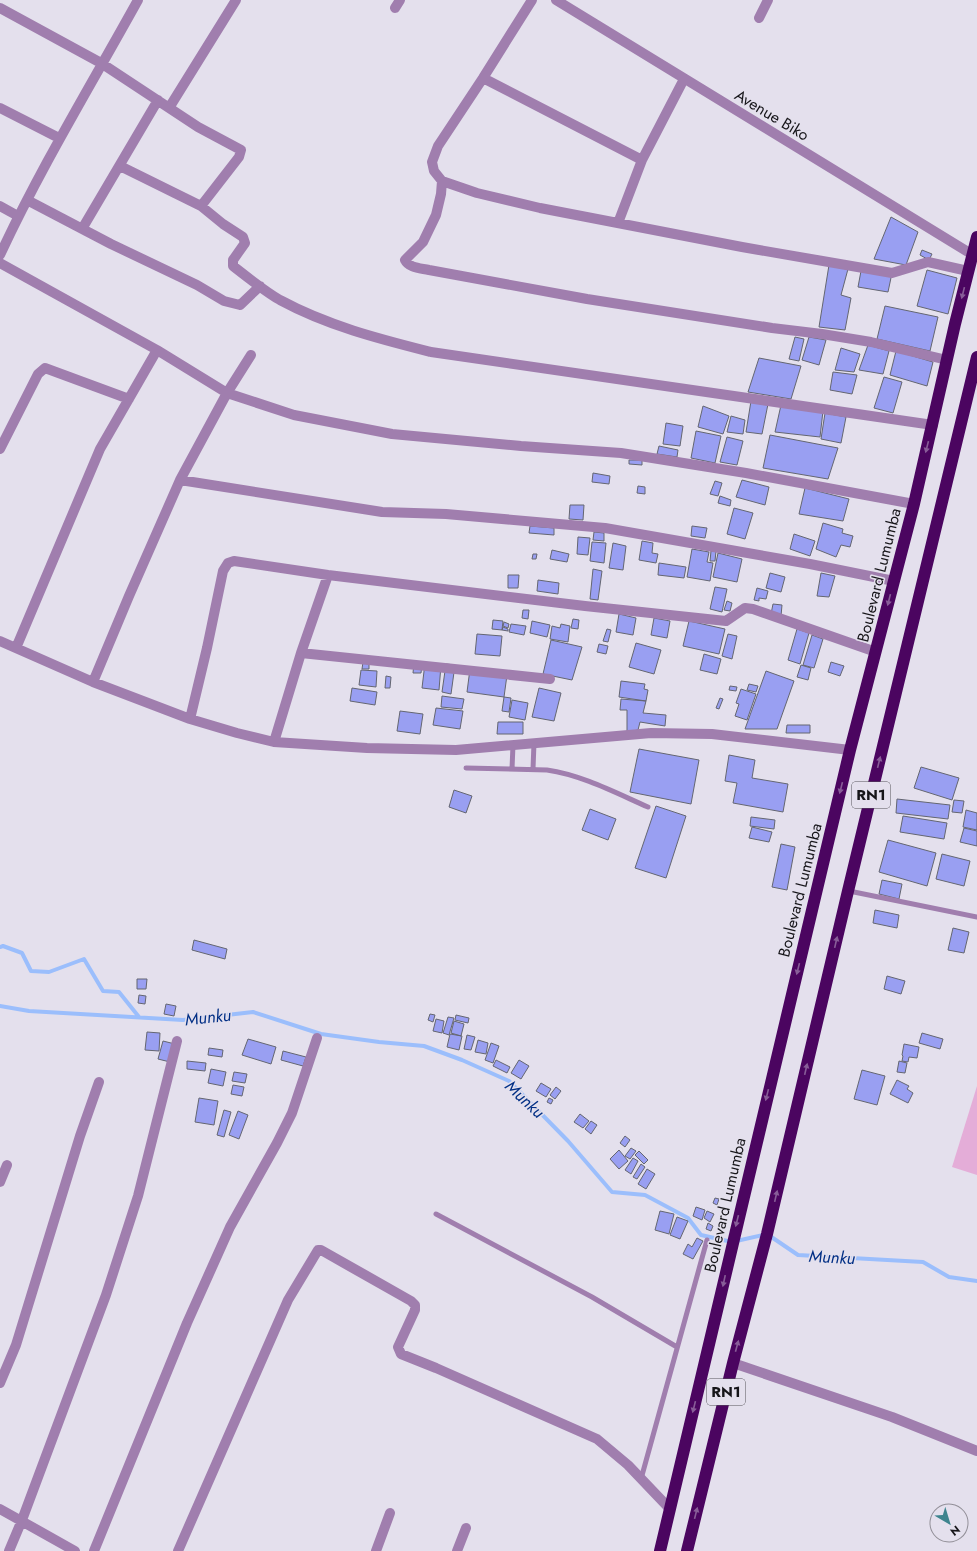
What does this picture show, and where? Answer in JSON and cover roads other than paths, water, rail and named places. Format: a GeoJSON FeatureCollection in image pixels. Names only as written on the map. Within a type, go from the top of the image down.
{"type":"FeatureCollection","features":[{"type":"Feature","properties":{"kind":"highway","name":"Boulevard Lumumba"},"geometry":{"type":"LineString","coordinates":[[660,1551],[732,1242],[850,750],[914,504],[977,238]]}},
{"type":"Feature","properties":{"kind":"highway","name":"RN1"},"geometry":{"type":"LineString","coordinates":[[687,1551],[733,1363],[767,1234],[848,890],[977,357]]}},
{"type":"Feature","properties":{"kind":"street"},"geometry":{"type":"LineString","coordinates":[[0,255],[18,216],[59,138],[138,0]]}},
{"type":"Feature","properties":{"kind":"street"},"geometry":{"type":"LineString","coordinates":[[169,108],[236,0]]}},
{"type":"Feature","properties":{"kind":"street"},"geometry":{"type":"LineString","coordinates":[[532,0],[438,146],[432,162],[434,171],[442,181],[477,193],[540,208],[742,247],[892,273],[928,262],[968,271]]}},
{"type":"Feature","properties":{"kind":"street","name":"Avenue Biko"},"geometry":{"type":"LineString","coordinates":[[556,0],[973,255]]}},
{"type":"Feature","properties":{"kind":"street"},"geometry":{"type":"LineString","coordinates":[[758,18],[768,0]]}},
{"type":"Feature","properties":{"kind":"street"},"geometry":{"type":"LineString","coordinates":[[0,8],[102,63],[198,128],[240,150],[240,157],[201,206]]}},
{"type":"Feature","properties":{"kind":"street"},"geometry":{"type":"LineString","coordinates":[[483,78],[642,160]]}},
{"type":"Feature","properties":{"kind":"street"},"geometry":{"type":"LineString","coordinates":[[618,223],[642,160],[684,79]]}},
{"type":"Feature","properties":{"kind":"street"},"geometry":{"type":"LineString","coordinates":[[82,229],[158,100]]}},
{"type":"Feature","properties":{"kind":"street"},"geometry":{"type":"LineString","coordinates":[[0,108],[59,138]]}},
{"type":"Feature","properties":{"kind":"street"},"geometry":{"type":"LineString","coordinates":[[120,166],[201,206],[223,224],[243,237],[245,240],[244,245],[233,260],[233,266],[280,300],[323,320],[366,336],[431,352],[933,425]]}},
{"type":"Feature","properties":{"kind":"street"},"geometry":{"type":"LineString","coordinates":[[442,181],[442,194],[430,228],[423,242],[405,260],[413,267],[587,299],[871,342],[947,360]]}},
{"type":"Feature","properties":{"kind":"street"},"geometry":{"type":"LineString","coordinates":[[27,200],[111,244],[197,285],[232,304],[240,305],[260,286]]}},
{"type":"Feature","properties":{"kind":"street"},"geometry":{"type":"LineString","coordinates":[[0,206],[18,216]]}},
{"type":"Feature","properties":{"kind":"street"},"geometry":{"type":"LineString","coordinates":[[0,262],[157,350],[227,393],[294,415],[392,434],[521,446],[621,453],[746,473],[914,504]]}},
{"type":"Feature","properties":{"kind":"street"},"geometry":{"type":"LineString","coordinates":[[16,648],[100,449],[157,350]]}},
{"type":"Feature","properties":{"kind":"street"},"geometry":{"type":"LineString","coordinates":[[93,682],[180,480],[227,393],[251,355]]}},
{"type":"Feature","properties":{"kind":"street"},"geometry":{"type":"LineString","coordinates":[[0,449],[38,374],[45,368],[129,399]]}},
{"type":"Feature","properties":{"kind":"street"},"geometry":{"type":"LineString","coordinates":[[180,480],[382,512],[446,514],[605,528],[810,564],[894,581]]}},
{"type":"Feature","properties":{"kind":"street"},"geometry":{"type":"LineString","coordinates":[[190,719],[223,571],[228,563],[234,561],[328,575],[585,606],[726,621],[745,608],[752,609],[876,652]]}},
{"type":"Feature","properties":{"kind":"street"},"geometry":{"type":"LineString","coordinates":[[274,742],[301,653],[328,575]]}},
{"type":"Feature","properties":{"kind":"street"},"geometry":{"type":"LineString","coordinates":[[0,641],[93,682],[190,719],[274,742],[367,748],[456,750],[651,733],[666,733],[712,734],[850,750]]}},
{"type":"Feature","properties":{"kind":"street"},"geometry":{"type":"LineString","coordinates":[[301,653],[550,679]]}},
{"type":"Feature","properties":{"kind":"street"},"geometry":{"type":"LineString","coordinates":[[94,1551],[187,1323],[227,1234],[278,1143],[292,1113],[317,1038]]}},
{"type":"Feature","properties":{"kind":"street"},"geometry":{"type":"LineString","coordinates":[[9,1551],[106,1295],[133,1211],[177,1041]]}},
{"type":"Feature","properties":{"kind":"street"},"geometry":{"type":"LineString","coordinates":[[0,1383],[16,1345],[80,1136],[100,1082]]}},
{"type":"Feature","properties":{"kind":"street"},"geometry":{"type":"LineString","coordinates":[[0,1182],[7,1165]]}},
{"type":"Feature","properties":{"kind":"street"},"geometry":{"type":"LineString","coordinates":[[178,1551],[288,1300],[318,1250],[411,1301],[415,1305],[415,1310],[398,1347],[401,1354],[598,1439],[628,1465],[669,1508]]}},
{"type":"Feature","properties":{"kind":"street"},"geometry":{"type":"LineString","coordinates":[[733,1363],[892,1416],[977,1451]]}},
{"type":"Feature","properties":{"kind":"street"},"geometry":{"type":"LineString","coordinates":[[0,1508],[75,1551]]}},
{"type":"Feature","properties":{"kind":"street"},"geometry":{"type":"LineString","coordinates":[[376,1551],[390,1513]]}},
{"type":"Feature","properties":{"kind":"street"},"geometry":{"type":"LineString","coordinates":[[457,1551],[466,1528]]}},
{"type":"Feature","properties":{"kind":"lane"},"geometry":{"type":"LineString","coordinates":[[533,769],[534,743]]}},
{"type":"Feature","properties":{"kind":"lane"},"geometry":{"type":"LineString","coordinates":[[512,769],[513,745]]}},
{"type":"Feature","properties":{"kind":"lane"},"geometry":{"type":"LineString","coordinates":[[466,768],[558,771],[577,777],[648,806]]}},
{"type":"Feature","properties":{"kind":"lane"},"geometry":{"type":"LineString","coordinates":[[848,890],[977,917]]}},
{"type":"Feature","properties":{"kind":"lane"},"geometry":{"type":"LineString","coordinates":[[436,1214],[592,1297],[678,1347]]}},
{"type":"Feature","properties":{"kind":"lane"},"geometry":{"type":"LineString","coordinates":[[641,1479],[707,1240]]}},
{"type":"Feature","properties":{"kind":"waterway"},"geometry":{"type":"LineString","coordinates":[[0,947],[3,946],[22,953],[31,971],[49,972],[84,959],[103,991],[119,992],[139,1017]]}},
{"type":"Feature","properties":{"kind":"waterway","name":"Munku"},"geometry":{"type":"LineString","coordinates":[[0,1006],[29,1011],[183,1020],[253,1012],[321,1034],[379,1042],[424,1046],[462,1060],[509,1081],[568,1141],[612,1192],[645,1195],[688,1218],[701,1235],[732,1242],[767,1234],[798,1255],[923,1262],[949,1277],[977,1281]]}}]}
